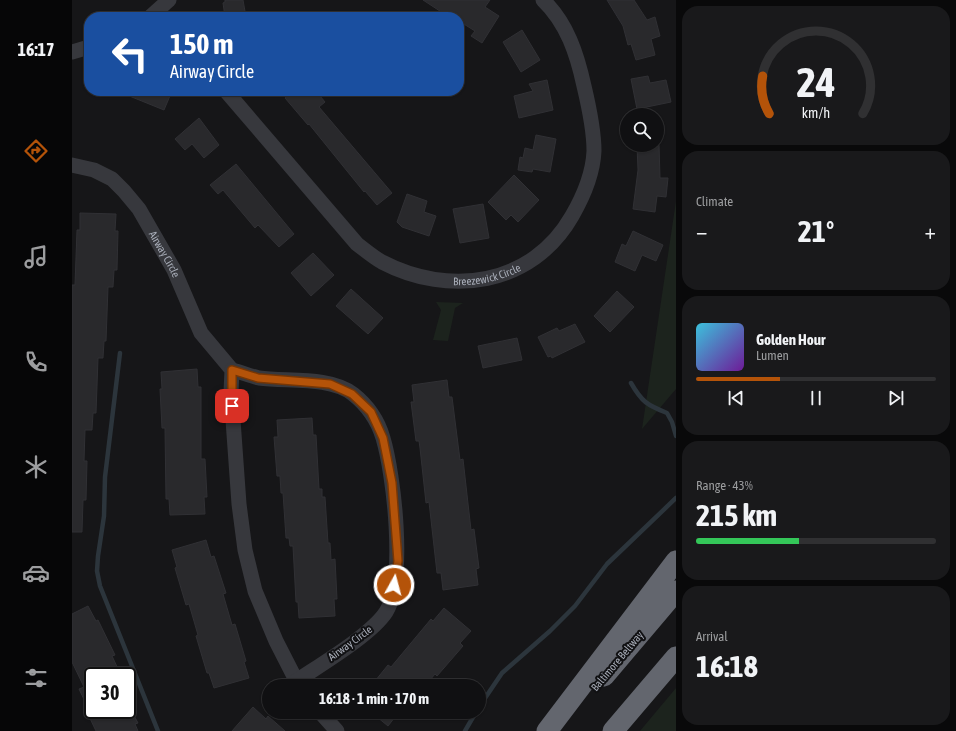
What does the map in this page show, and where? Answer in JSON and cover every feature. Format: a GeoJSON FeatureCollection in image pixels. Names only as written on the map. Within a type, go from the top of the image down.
{"type":"FeatureCollection","features":[{"type":"Feature","properties":{"kind":"highway"},"geometry":{"type":"LineString","coordinates":[[547,731],[676,562]]}},
{"type":"Feature","properties":{"kind":"highway","name":"Baltimore Beltway"},"geometry":{"type":"LineString","coordinates":[[558,731],[676,591]]}},
{"type":"Feature","properties":{"kind":"highway"},"geometry":{"type":"LineString","coordinates":[[613,731],[676,657]]}},
{"type":"Feature","properties":{"kind":"street"},"geometry":{"type":"LineString","coordinates":[[159,12],[169,0]]}},
{"type":"Feature","properties":{"kind":"street","name":"Breezewick Circle"},"geometry":{"type":"LineString","coordinates":[[230,96],[357,244],[381,261],[404,272],[432,280],[461,282],[489,279],[517,268],[544,251],[566,228],[580,202],[590,177],[594,152],[592,122],[578,58],[566,29],[551,8],[543,0]]}},
{"type":"Feature","properties":{"kind":"street"},"geometry":{"type":"LineString","coordinates":[[72,52],[84,48]]}},
{"type":"Feature","properties":{"kind":"street","name":"Airway Circle"},"geometry":{"type":"LineString","coordinates":[[72,165],[94,170],[112,178],[139,209],[174,270],[201,333],[232,370],[258,378],[330,384],[352,394],[371,412],[383,438],[392,483],[398,561],[394,585],[387,611],[373,628],[304,679]]}},
{"type":"Feature","properties":{"kind":"street","name":"Airway Circle"},"geometry":{"type":"LineString","coordinates":[[232,370],[232,399],[245,550],[256,591],[276,641],[295,679]]}},
{"type":"Feature","properties":{"kind":"street"},"geometry":{"type":"LineString","coordinates":[[326,719],[337,731]]}},
{"type":"Feature","properties":{"kind":"shaded area"},"geometry":{"type":"Polygon","coordinates":[[[676,201],[676,389],[642,429],[676,201]]]}},
{"type":"Feature","properties":{"kind":"shaded area"},"geometry":{"type":"Polygon","coordinates":[[[436,302],[463,303],[455,308],[448,341],[433,340],[441,310],[436,302]]]}},
{"type":"Feature","properties":{"kind":"shaded area"},"geometry":{"type":"Polygon","coordinates":[[[676,688],[676,731],[640,731],[645,725],[676,688]]]}},
{"type":"Feature","properties":{"kind":"building"},"geometry":{"type":"Polygon","coordinates":[[[225,0],[243,0],[245,12],[224,12],[223,3],[225,0]]]}},
{"type":"Feature","properties":{"kind":"building"},"geometry":{"type":"Polygon","coordinates":[[[423,0],[490,0],[485,7],[499,16],[482,43],[471,36],[475,31],[464,24],[464,12],[441,12],[423,0]]]}},
{"type":"Feature","properties":{"kind":"building"},"geometry":{"type":"Polygon","coordinates":[[[607,0],[634,0],[647,20],[655,17],[660,36],[651,39],[655,55],[636,60],[631,44],[628,45],[623,26],[607,0]]]}},
{"type":"Feature","properties":{"kind":"building"},"geometry":{"type":"Polygon","coordinates":[[[522,30],[540,60],[521,72],[503,42],[522,30]]]}},
{"type":"Feature","properties":{"kind":"building"},"geometry":{"type":"Polygon","coordinates":[[[648,76],[650,83],[666,80],[671,102],[637,108],[631,79],[648,76]]]}},
{"type":"Feature","properties":{"kind":"building"},"geometry":{"type":"Polygon","coordinates":[[[547,80],[553,110],[519,118],[514,96],[533,91],[529,84],[547,80]]]}},
{"type":"Feature","properties":{"kind":"building"},"geometry":{"type":"Polygon","coordinates":[[[129,96],[170,96],[164,110],[129,96]]]}},
{"type":"Feature","properties":{"kind":"building"},"geometry":{"type":"Polygon","coordinates":[[[287,96],[320,96],[325,102],[319,107],[392,193],[377,205],[365,191],[364,192],[309,124],[308,125],[285,98],[287,96]]]}},
{"type":"Feature","properties":{"kind":"building"},"geometry":{"type":"Polygon","coordinates":[[[199,118],[219,145],[204,158],[192,144],[185,150],[175,139],[199,118]]]}},
{"type":"Feature","properties":{"kind":"building"},"geometry":{"type":"Polygon","coordinates":[[[536,135],[556,139],[550,172],[533,169],[532,172],[518,170],[520,157],[523,158],[525,148],[533,150],[536,135]]]}},
{"type":"Feature","properties":{"kind":"building"},"geometry":{"type":"Polygon","coordinates":[[[637,152],[659,152],[660,178],[668,178],[666,197],[657,196],[655,212],[633,209],[638,170],[637,152]]]}},
{"type":"Feature","properties":{"kind":"building"},"geometry":{"type":"Polygon","coordinates":[[[236,164],[294,234],[279,247],[258,225],[255,228],[223,190],[218,194],[210,185],[236,164]]]}},
{"type":"Feature","properties":{"kind":"building"},"geometry":{"type":"Polygon","coordinates":[[[514,175],[539,200],[518,222],[511,215],[506,220],[488,202],[514,175]]]}},
{"type":"Feature","properties":{"kind":"building"},"geometry":{"type":"Polygon","coordinates":[[[407,194],[427,201],[424,212],[436,216],[429,236],[402,227],[397,222],[407,194]]]}},
{"type":"Feature","properties":{"kind":"building"},"geometry":{"type":"Polygon","coordinates":[[[483,204],[489,238],[460,243],[453,209],[483,204]]]}},
{"type":"Feature","properties":{"kind":"building"},"geometry":{"type":"Polygon","coordinates":[[[80,213],[116,214],[115,231],[118,231],[117,270],[114,270],[113,287],[108,287],[106,341],[104,341],[103,358],[98,358],[96,413],[93,413],[92,430],[85,430],[84,461],[87,461],[86,500],[83,500],[82,532],[72,532],[72,285],[75,285],[77,230],[80,230],[80,213]]]}},
{"type":"Feature","properties":{"kind":"building"},"geometry":{"type":"Polygon","coordinates":[[[633,231],[663,245],[656,261],[642,255],[635,271],[615,262],[622,244],[626,246],[633,231]]]}},
{"type":"Feature","properties":{"kind":"building"},"geometry":{"type":"Polygon","coordinates":[[[313,253],[334,275],[311,296],[291,273],[313,253]]]}},
{"type":"Feature","properties":{"kind":"building"},"geometry":{"type":"Polygon","coordinates":[[[351,289],[383,318],[368,334],[336,306],[351,289]]]}},
{"type":"Feature","properties":{"kind":"building"},"geometry":{"type":"Polygon","coordinates":[[[617,291],[634,307],[610,332],[594,316],[617,291]]]}},
{"type":"Feature","properties":{"kind":"building"},"geometry":{"type":"Polygon","coordinates":[[[575,324],[585,342],[552,358],[551,356],[548,357],[538,337],[557,328],[559,331],[575,324]]]}},
{"type":"Feature","properties":{"kind":"building"},"geometry":{"type":"Polygon","coordinates":[[[517,338],[522,360],[483,368],[478,346],[517,338]]]}},
{"type":"Feature","properties":{"kind":"building"},"geometry":{"type":"Polygon","coordinates":[[[197,369],[198,387],[201,387],[201,459],[205,459],[207,497],[204,497],[205,514],[170,515],[169,499],[166,499],[165,428],[162,428],[160,389],[162,389],[161,372],[197,369]]]}},
{"type":"Feature","properties":{"kind":"building"},"geometry":{"type":"Polygon","coordinates":[[[447,380],[449,397],[452,397],[460,460],[463,459],[471,530],[474,529],[479,568],[476,569],[478,585],[443,590],[441,573],[437,573],[429,502],[426,503],[419,441],[416,441],[411,402],[414,402],[412,385],[447,380]]]}},
{"type":"Feature","properties":{"kind":"building"},"geometry":{"type":"Polygon","coordinates":[[[312,418],[313,435],[316,435],[319,489],[322,489],[322,497],[325,497],[328,543],[330,543],[331,560],[335,559],[337,599],[334,599],[335,616],[299,618],[298,602],[296,602],[293,546],[290,546],[289,538],[286,538],[283,493],[281,493],[280,476],[277,476],[274,437],[278,437],[277,420],[312,418]]]}},
{"type":"Feature","properties":{"kind":"building"},"geometry":{"type":"Polygon","coordinates":[[[206,540],[211,557],[214,556],[226,593],[223,594],[232,625],[235,624],[246,661],[244,662],[249,678],[214,688],[209,673],[207,673],[196,636],[198,635],[189,604],[186,605],[175,568],[177,567],[172,550],[206,540]]]}},
{"type":"Feature","properties":{"kind":"building"},"geometry":{"type":"Polygon","coordinates":[[[88,606],[96,621],[98,620],[115,655],[112,656],[117,667],[84,667],[84,687],[72,662],[72,614],[88,606]]]}},
{"type":"Feature","properties":{"kind":"building"},"geometry":{"type":"Polygon","coordinates":[[[444,608],[471,631],[460,643],[463,646],[437,676],[435,674],[431,679],[377,679],[388,665],[391,667],[431,619],[433,621],[444,608]]]}},
{"type":"Feature","properties":{"kind":"building"},"geometry":{"type":"Polygon","coordinates":[[[84,687],[84,700],[79,689],[84,687]]]}},
{"type":"Feature","properties":{"kind":"building"},"geometry":{"type":"Polygon","coordinates":[[[253,707],[262,715],[262,719],[271,719],[285,731],[232,731],[253,707]]]}},
{"type":"Feature","properties":{"kind":"building"},"geometry":{"type":"Polygon","coordinates":[[[90,719],[136,719],[138,723],[135,724],[138,731],[96,731],[90,719]]]}},
{"type":"Feature","properties":{"kind":"building"},"geometry":{"type":"Polygon","coordinates":[[[380,719],[394,719],[388,726],[380,719]]]}},
{"type":"Feature","properties":{"kind":"waterway"},"geometry":{"type":"LineString","coordinates":[[120,353],[105,477],[104,516],[97,571],[100,586],[158,731]]}},
{"type":"Feature","properties":{"kind":"waterway"},"geometry":{"type":"LineString","coordinates":[[631,383],[642,399],[654,408],[667,413],[672,422],[676,436]]}},
{"type":"Feature","properties":{"kind":"waterway"},"geometry":{"type":"LineString","coordinates":[[486,697],[502,673],[550,631],[575,606],[607,564],[676,498]]}},
{"type":"Feature","properties":{"kind":"waterway"},"geometry":{"type":"LineString","coordinates":[[465,731],[472,719]]}},
{"type":"Feature","properties":{"kind":"route"},"geometry":{"type":"LineString","coordinates":[[232,406],[232,370],[258,378],[330,384],[352,394],[371,412],[383,438],[392,483],[398,561],[394,585]]}}]}
